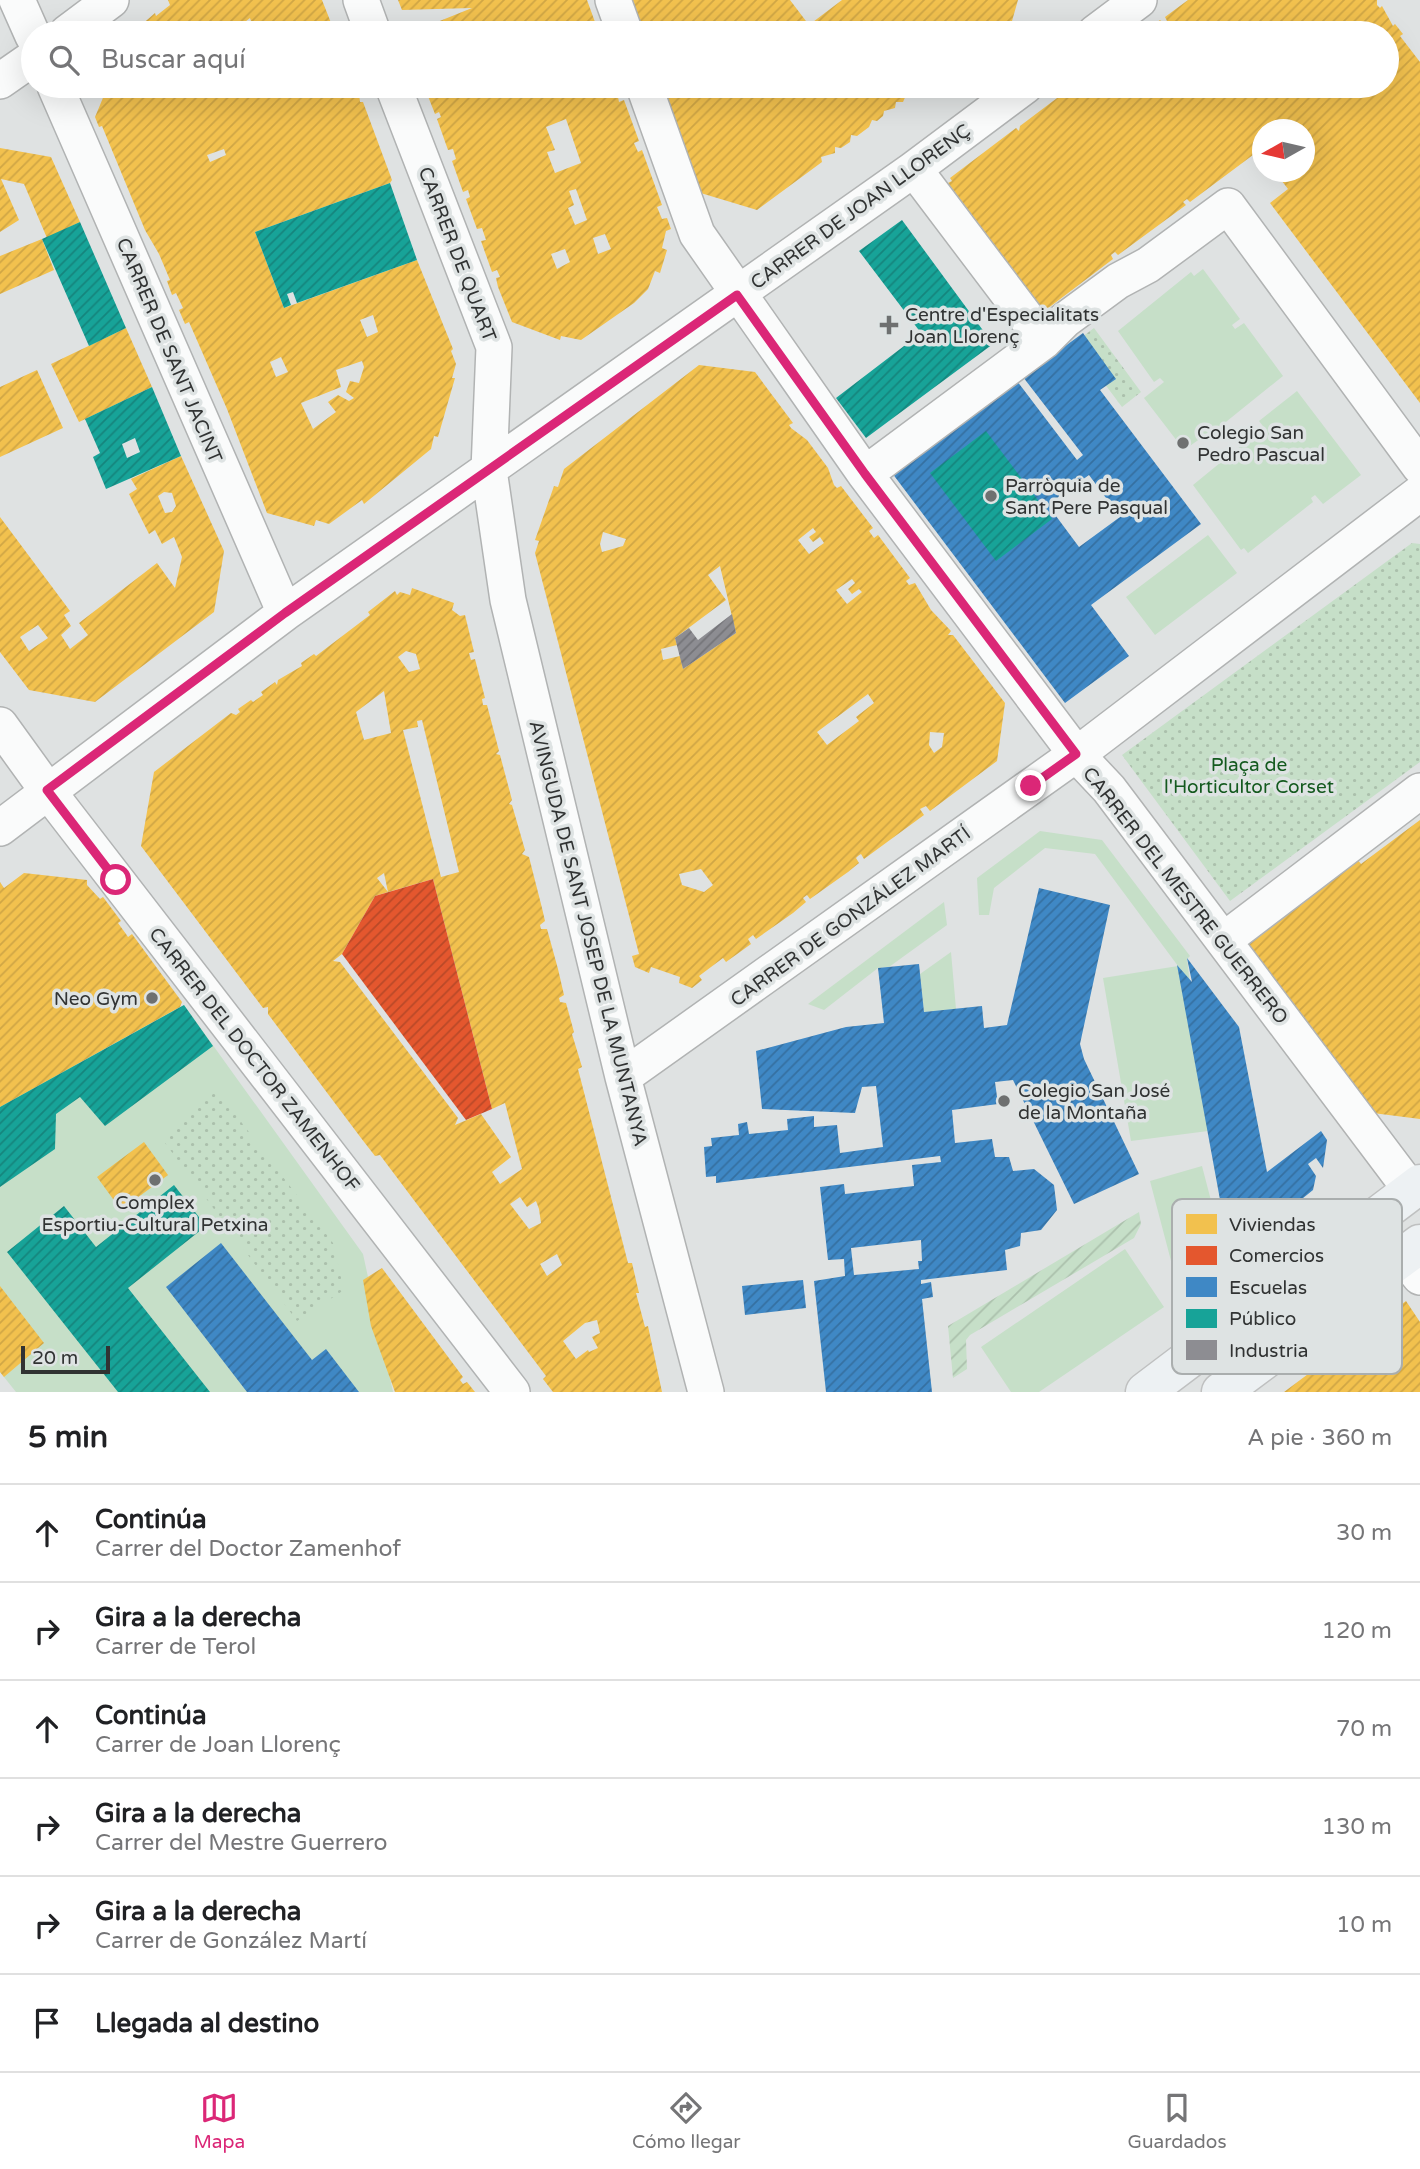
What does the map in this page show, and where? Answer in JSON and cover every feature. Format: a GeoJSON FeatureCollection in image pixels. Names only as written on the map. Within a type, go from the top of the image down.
{"type":"FeatureCollection","features":[{"type":"Feature","properties":{"kind":"main road"},"geometry":{"type":"LineString","coordinates":[[1399,1199],[1415,1187]]}},
{"type":"Feature","properties":{"kind":"main road"},"geometry":{"type":"LineString","coordinates":[[1145,1392],[1172,1372]]}},
{"type":"Feature","properties":{"kind":"main road"},"geometry":{"type":"LineString","coordinates":[[1221,1392],[1247,1374]]}},
{"type":"Feature","properties":{"kind":"street"},"geometry":{"type":"LineString","coordinates":[[17,0],[26,21]]}},
{"type":"Feature","properties":{"kind":"street"},"geometry":{"type":"LineString","coordinates":[[83,21],[111,0]]}},
{"type":"Feature","properties":{"kind":"street"},"geometry":{"type":"LineString","coordinates":[[360,0],[368,21]]}},
{"type":"Feature","properties":{"kind":"street"},"geometry":{"type":"LineString","coordinates":[[613,0],[621,21]]}},
{"type":"Feature","properties":{"kind":"street"},"geometry":{"type":"LineString","coordinates":[[0,81],[21,66]]}},
{"type":"Feature","properties":{"kind":"street","name":"CARRER DE SANT JACINT"},"geometry":{"type":"LineString","coordinates":[[60,98],[285,613]]}},
{"type":"Feature","properties":{"kind":"street","name":"CARRER DE QUART"},"geometry":{"type":"LineString","coordinates":[[398,98],[494,347],[489,470]]}},
{"type":"Feature","properties":{"kind":"street","name":"CARRER DEL MESTRE GUERRERO"},"geometry":{"type":"LineString","coordinates":[[648,98],[697,234],[737,295],[865,474],[1076,754],[1109,789],[1415,1187]]}},
{"type":"Feature","properties":{"kind":"street","name":"CARRER DE JOAN LLORENÇ"},"geometry":{"type":"LineString","coordinates":[[0,828],[285,613],[914,170],[1009,98]]}},
{"type":"Feature","properties":{"kind":"street"},"geometry":{"type":"LineString","coordinates":[[914,170],[1044,341]]}},
{"type":"Feature","properties":{"kind":"street"},"geometry":{"type":"LineString","coordinates":[[865,474],[1044,341],[1065,320],[1118,281],[1148,265],[1228,206],[1420,467]]}},
{"type":"Feature","properties":{"kind":"street","name":"AVINGUDA DE SANT JOSEP DE LA MUNTANYA"},"geometry":{"type":"LineString","coordinates":[[489,470],[511,613],[624,1077],[706,1392]]}},
{"type":"Feature","properties":{"kind":"street"},"geometry":{"type":"LineString","coordinates":[[1076,754],[1420,493]]}},
{"type":"Feature","properties":{"kind":"street","name":"CARRER DEL DOCTOR ZAMENHOF"},"geometry":{"type":"LineString","coordinates":[[0,725],[47,790],[512,1392]]}},
{"type":"Feature","properties":{"kind":"street","name":"CARRER DE GONZÁLEZ MARTÍ"},"geometry":{"type":"LineString","coordinates":[[624,1077],[1076,754]]}},
{"type":"Feature","properties":{"kind":"street"},"geometry":{"type":"LineString","coordinates":[[1224,940],[1420,791]]}},
{"type":"Feature","properties":{"kind":"green space"},"geometry":{"type":"Polygon","coordinates":[[[1203,269],[1240,319],[1232,325],[1235,329],[1244,323],[1283,376],[1206,438],[1204,436],[1184,450],[1144,398],[1164,382],[1160,378],[1154,382],[1118,331],[1191,272],[1194,276],[1203,269]]]}},
{"type":"Feature","properties":{"kind":"green space"},"geometry":{"type":"Polygon","coordinates":[[[1094,328],[1141,392],[1122,407],[1074,343],[1094,328]]]}},
{"type":"Feature","properties":{"kind":"green space"},"geometry":{"type":"Polygon","coordinates":[[[1297,391],[1361,475],[1323,504],[1315,495],[1311,498],[1313,502],[1248,553],[1244,548],[1241,550],[1193,485],[1259,431],[1261,434],[1266,430],[1259,421],[1297,391]]]}},
{"type":"Feature","properties":{"kind":"green space"},"geometry":{"type":"Polygon","coordinates":[[[1208,535],[1237,573],[1155,635],[1126,597],[1208,535]]]}},
{"type":"Feature","properties":{"kind":"green space","name":"Plaça de l'Horticultor Corset"},"geometry":{"type":"Polygon","coordinates":[[[1412,543],[1420,544],[1420,762],[1230,901],[1122,755],[1412,543]]]}},
{"type":"Feature","properties":{"kind":"green space"},"geometry":{"type":"Polygon","coordinates":[[[1040,831],[1102,840],[1190,956],[1187,959],[1208,1131],[1131,1141],[1103,978],[1178,966],[1095,854],[1045,848],[994,888],[989,915],[979,915],[977,878],[1040,831]]]}},
{"type":"Feature","properties":{"kind":"green space"},"geometry":{"type":"Polygon","coordinates":[[[944,902],[947,925],[889,967],[878,968],[824,1010],[808,1004],[944,902]]]}},
{"type":"Feature","properties":{"kind":"green space"},"geometry":{"type":"Polygon","coordinates":[[[951,952],[956,1009],[924,1012],[920,974],[951,952]]]}},
{"type":"Feature","properties":{"kind":"green space","name":"Complex Esportiu-Cultural Petxina"},"geometry":{"type":"Polygon","coordinates":[[[184,1005],[363,1254],[393,1392],[16,1392],[0,1372],[0,1107],[76,1064],[84,1076],[148,1052],[135,1032],[184,1005]]]}},
{"type":"Feature","properties":{"kind":"green space"},"geometry":{"type":"Polygon","coordinates":[[[217,1090],[333,1243],[344,1290],[297,1321],[162,1139],[217,1090]]]}},
{"type":"Feature","properties":{"kind":"green space"},"geometry":{"type":"Polygon","coordinates":[[[1202,1166],[1211,1199],[1172,1199],[1172,1265],[1150,1181],[1202,1166]]]}},
{"type":"Feature","properties":{"kind":"green space"},"geometry":{"type":"Polygon","coordinates":[[[1139,1212],[1141,1224],[1134,1238],[970,1335],[966,1340],[967,1369],[953,1378],[948,1326],[1139,1212]]]}},
{"type":"Feature","properties":{"kind":"green space"},"geometry":{"type":"Polygon","coordinates":[[[1125,1249],[1164,1307],[1039,1392],[1011,1392],[981,1347],[1125,1249]]]}},
{"type":"Feature","properties":{"kind":"building: Viviendas"},"geometry":{"type":"Polygon","coordinates":[[[168,0],[322,0],[330,21],[251,21],[250,18],[246,21],[146,21],[170,5],[168,0]]]}},
{"type":"Feature","properties":{"kind":"building: Viviendas"},"geometry":{"type":"Polygon","coordinates":[[[398,0],[587,0],[595,21],[440,21],[472,8],[402,10],[398,0]]]}},
{"type":"Feature","properties":{"kind":"building: Viviendas"},"geometry":{"type":"Polygon","coordinates":[[[629,0],[790,0],[806,21],[637,21],[629,0]]]}},
{"type":"Feature","properties":{"kind":"building: Viviendas"},"geometry":{"type":"Polygon","coordinates":[[[842,0],[1018,0],[1012,21],[814,21],[842,0]]]}},
{"type":"Feature","properties":{"kind":"building: Viviendas"},"geometry":{"type":"Polygon","coordinates":[[[1188,0],[1377,0],[1377,5],[1380,8],[1382,6],[1390,21],[1167,21],[1165,17],[1188,0]]]}},
{"type":"Feature","properties":{"kind":"building: Viviendas"},"geometry":{"type":"Polygon","coordinates":[[[1399,29],[1403,34],[1400,36],[1420,62],[1420,403],[1270,203],[1288,189],[1283,182],[1315,182],[1315,119],[1252,119],[1252,156],[1190,202],[1187,199],[1183,202],[1186,205],[1118,255],[1115,252],[1111,255],[1113,259],[1047,309],[1044,305],[1041,307],[948,183],[952,181],[950,178],[1016,128],[1019,131],[1020,126],[1057,98],[1399,98],[1399,29]]]}},
{"type":"Feature","properties":{"kind":"building: Viviendas"},"geometry":{"type":"Polygon","coordinates":[[[103,98],[360,98],[392,180],[390,183],[255,232],[284,308],[417,260],[453,349],[451,351],[456,364],[452,378],[455,378],[438,437],[434,436],[431,449],[364,504],[362,500],[329,524],[316,520],[314,526],[267,513],[227,409],[189,322],[185,324],[179,310],[183,308],[176,293],[172,295],[167,281],[170,280],[159,254],[145,230],[102,126],[99,127],[95,117],[103,98]],[[224,149],[207,155],[210,162],[226,155],[224,149]],[[373,315],[360,320],[367,337],[378,332],[373,315]],[[281,357],[270,362],[276,377],[288,372],[281,357]],[[362,361],[336,370],[341,387],[301,403],[313,429],[336,412],[328,402],[338,395],[349,401],[354,398],[346,392],[350,381],[359,383],[364,367],[362,361]]]}},
{"type":"Feature","properties":{"kind":"building: Viviendas"},"geometry":{"type":"Polygon","coordinates":[[[429,98],[624,100],[639,141],[634,143],[638,152],[642,150],[662,205],[657,207],[662,219],[667,218],[671,229],[666,231],[662,248],[667,250],[660,273],[655,271],[648,289],[634,303],[581,340],[561,336],[560,340],[512,322],[498,287],[496,278],[500,277],[497,270],[492,272],[481,241],[486,240],[482,228],[477,229],[466,199],[470,197],[468,190],[463,192],[452,161],[456,159],[453,149],[448,150],[437,119],[441,117],[439,112],[435,114],[429,98]],[[566,119],[546,127],[555,150],[547,152],[555,173],[581,163],[566,119]],[[576,189],[569,191],[574,205],[568,208],[575,225],[587,220],[576,189]],[[605,234],[593,238],[598,254],[611,249],[605,234]],[[565,249],[551,254],[557,269],[570,262],[565,249]]]}},
{"type":"Feature","properties":{"kind":"building: Viviendas"},"geometry":{"type":"Polygon","coordinates":[[[660,98],[905,98],[903,102],[896,102],[895,108],[884,111],[877,121],[872,120],[869,127],[857,136],[851,135],[850,142],[841,148],[835,147],[835,153],[821,157],[822,162],[757,210],[694,191],[660,98]]]}},
{"type":"Feature","properties":{"kind":"building: Viviendas"},"geometry":{"type":"Polygon","coordinates":[[[0,148],[51,157],[80,222],[47,238],[24,184],[1,179],[19,220],[0,232],[0,148]]]}},
{"type":"Feature","properties":{"kind":"building: Viviendas"},"geometry":{"type":"Polygon","coordinates":[[[42,239],[54,270],[0,294],[0,256],[42,239]]]}},
{"type":"Feature","properties":{"kind":"building: Viviendas"},"geometry":{"type":"Polygon","coordinates":[[[126,328],[152,387],[79,422],[51,364],[126,328]]]}},
{"type":"Feature","properties":{"kind":"building: Viviendas"},"geometry":{"type":"Polygon","coordinates":[[[699,365],[755,372],[793,423],[789,425],[791,428],[807,440],[828,468],[834,485],[837,488],[841,486],[873,528],[869,531],[874,538],[878,535],[910,578],[906,581],[909,585],[915,583],[931,610],[951,631],[948,635],[953,635],[1005,703],[997,761],[930,811],[926,806],[920,809],[924,815],[864,859],[861,854],[858,856],[856,858],[859,863],[848,872],[810,899],[807,895],[803,898],[806,902],[756,939],[753,935],[748,939],[751,944],[726,962],[723,958],[699,976],[702,980],[692,988],[679,983],[680,977],[651,967],[649,973],[635,967],[632,956],[639,954],[535,553],[539,541],[535,540],[554,486],[558,487],[564,469],[699,365]],[[813,528],[798,540],[809,554],[824,543],[820,537],[813,542],[809,537],[816,532],[813,528]],[[603,532],[600,544],[602,552],[623,546],[626,539],[603,532]],[[720,566],[708,575],[726,600],[675,638],[677,645],[661,649],[663,660],[680,656],[683,669],[736,633],[720,566]],[[852,579],[836,590],[847,604],[862,592],[859,589],[852,594],[848,589],[855,583],[852,579]],[[868,694],[817,732],[827,745],[859,721],[856,717],[874,703],[868,694]],[[930,732],[929,745],[934,753],[942,747],[944,733],[930,732]],[[701,869],[679,874],[682,885],[704,892],[713,885],[701,869]]]}},
{"type":"Feature","properties":{"kind":"building: Viviendas"},"geometry":{"type":"Polygon","coordinates":[[[37,370],[63,428],[0,457],[0,387],[37,370]]]}},
{"type":"Feature","properties":{"kind":"building: Viviendas"},"geometry":{"type":"Polygon","coordinates":[[[181,456],[224,551],[214,612],[95,702],[29,690],[0,652],[0,517],[70,611],[64,615],[71,626],[61,635],[70,649],[88,635],[79,623],[157,563],[175,588],[182,557],[174,537],[162,544],[155,530],[149,534],[129,494],[137,489],[131,479],[181,456]],[[164,492],[158,496],[165,513],[172,512],[176,506],[172,493],[164,492]],[[38,625],[20,637],[29,651],[48,638],[38,625]]]}},
{"type":"Feature","properties":{"kind":"building: Viviendas"},"geometry":{"type":"Polygon","coordinates":[[[412,588],[454,603],[452,610],[460,616],[465,615],[474,652],[469,653],[471,660],[475,659],[485,698],[482,699],[483,705],[487,705],[499,751],[496,754],[500,755],[512,800],[509,804],[512,805],[525,850],[522,854],[529,857],[545,921],[540,925],[541,929],[547,929],[558,969],[564,995],[559,998],[560,1002],[566,1003],[574,1032],[572,1034],[582,1067],[578,1069],[628,1263],[632,1263],[639,1293],[636,1293],[645,1327],[648,1326],[662,1392],[553,1392],[543,1379],[546,1376],[380,1155],[375,1156],[361,1138],[268,1014],[268,1007],[263,1008],[141,846],[154,772],[231,713],[236,715],[240,712],[238,709],[263,695],[261,692],[275,682],[277,685],[278,680],[302,666],[301,663],[314,654],[316,656],[370,615],[368,612],[395,591],[397,595],[400,592],[410,595],[412,588]],[[406,651],[398,657],[409,672],[420,669],[416,654],[406,651]],[[384,691],[356,712],[364,740],[391,733],[384,691]],[[422,720],[417,721],[418,727],[403,730],[441,877],[459,872],[422,720]],[[384,873],[377,878],[388,892],[384,873]],[[433,879],[375,896],[342,954],[333,961],[340,962],[458,1118],[455,1125],[481,1114],[511,1157],[492,1172],[500,1184],[522,1169],[505,1103],[492,1109],[433,879]],[[520,1197],[510,1204],[529,1229],[541,1223],[539,1209],[536,1201],[527,1207],[520,1197]],[[557,1254],[540,1264],[547,1276],[562,1265],[557,1254]],[[597,1320],[585,1323],[563,1341],[576,1359],[588,1350],[589,1352],[598,1348],[592,1337],[600,1333],[597,1320]]]}},
{"type":"Feature","properties":{"kind":"building: Viviendas"},"geometry":{"type":"Polygon","coordinates":[[[1420,820],[1420,1119],[1365,1112],[1242,945],[1357,859],[1361,864],[1420,820]]]}},
{"type":"Feature","properties":{"kind":"building: Viviendas"},"geometry":{"type":"Polygon","coordinates":[[[24,873],[87,880],[87,885],[100,899],[103,897],[121,921],[118,923],[128,937],[132,934],[182,1002],[180,1007],[0,1107],[0,882],[4,888],[24,873]]]}},
{"type":"Feature","properties":{"kind":"building: Viviendas"},"geometry":{"type":"Polygon","coordinates":[[[144,1142],[168,1175],[121,1210],[97,1177],[144,1142]]]}},
{"type":"Feature","properties":{"kind":"building: Viviendas"},"geometry":{"type":"Polygon","coordinates":[[[382,1268],[463,1377],[460,1380],[463,1384],[467,1382],[475,1392],[395,1392],[371,1326],[363,1280],[382,1268]]]}},
{"type":"Feature","properties":{"kind":"building: Viviendas"},"geometry":{"type":"Polygon","coordinates":[[[0,1286],[44,1343],[4,1377],[0,1372],[0,1286]]]}},
{"type":"Feature","properties":{"kind":"building: Viviendas"},"geometry":{"type":"Polygon","coordinates":[[[1406,1301],[1420,1322],[1420,1392],[1284,1392],[1308,1374],[1402,1374],[1402,1304],[1406,1301]]]}},
{"type":"Feature","properties":{"kind":"building: Comercios"},"geometry":{"type":"Polygon","coordinates":[[[433,879],[492,1109],[466,1120],[342,954],[375,896],[433,879]]]}},
{"type":"Feature","properties":{"kind":"building: Escuelas"},"geometry":{"type":"Polygon","coordinates":[[[1083,333],[1116,379],[1100,390],[1201,524],[1091,605],[1129,656],[1065,703],[892,473],[1017,381],[1077,460],[1083,455],[1023,377],[1083,333]],[[1089,475],[1058,497],[1061,507],[1056,516],[1079,547],[1120,517],[1089,475]]]}},
{"type":"Feature","properties":{"kind":"building: Escuelas"},"geometry":{"type":"Polygon","coordinates":[[[1039,888],[1110,905],[1080,1044],[1084,1059],[1139,1174],[1074,1204],[1013,1080],[995,1082],[998,1104],[952,1110],[955,1143],[992,1139],[995,1157],[1009,1157],[1013,1171],[1034,1169],[1054,1185],[1057,1210],[1041,1230],[1021,1233],[1020,1246],[1005,1250],[1007,1270],[921,1280],[921,1284],[931,1282],[933,1297],[922,1299],[932,1392],[826,1392],[814,1281],[845,1276],[844,1259],[828,1260],[820,1187],[844,1184],[845,1194],[914,1186],[912,1165],[941,1162],[940,1156],[716,1183],[716,1176],[706,1177],[704,1147],[712,1146],[711,1138],[739,1135],[738,1124],[747,1122],[749,1134],[788,1130],[787,1119],[814,1116],[814,1127],[837,1125],[840,1153],[883,1147],[876,1086],[862,1087],[855,1113],[762,1109],[756,1051],[846,1027],[884,1023],[878,968],[919,964],[924,1012],[982,1006],[984,1028],[1007,1025],[1039,888]],[[921,1240],[851,1248],[854,1275],[919,1269],[918,1261],[922,1261],[921,1240]]]}},
{"type":"Feature","properties":{"kind":"building: Escuelas"},"geometry":{"type":"Polygon","coordinates":[[[1187,958],[1239,1027],[1267,1172],[1321,1131],[1327,1140],[1323,1168],[1316,1158],[1308,1164],[1316,1176],[1313,1190],[1302,1199],[1220,1199],[1177,965],[1192,982],[1187,958]]]}},
{"type":"Feature","properties":{"kind":"building: Escuelas"},"geometry":{"type":"Polygon","coordinates":[[[221,1243],[312,1360],[326,1349],[359,1392],[247,1392],[166,1287],[221,1243]]]}},
{"type":"Feature","properties":{"kind":"building: Escuelas"},"geometry":{"type":"Polygon","coordinates":[[[803,1280],[806,1308],[745,1315],[742,1286],[803,1280]]]}},
{"type":"Feature","properties":{"kind":"building: Público"},"geometry":{"type":"Polygon","coordinates":[[[390,183],[417,260],[297,303],[293,292],[287,294],[291,305],[284,308],[255,232],[390,183]]]}},
{"type":"Feature","properties":{"kind":"building: Público"},"geometry":{"type":"Polygon","coordinates":[[[902,220],[993,344],[866,438],[836,398],[921,333],[859,251],[902,220]]]}},
{"type":"Feature","properties":{"kind":"building: Público"},"geometry":{"type":"Polygon","coordinates":[[[80,222],[126,328],[89,346],[42,239],[80,222]]]}},
{"type":"Feature","properties":{"kind":"building: Público"},"geometry":{"type":"Polygon","coordinates":[[[152,387],[181,456],[106,489],[93,457],[100,453],[85,419],[152,387]],[[135,438],[122,444],[127,458],[140,452],[135,438]]]}},
{"type":"Feature","properties":{"kind":"building: Público","name":"Parròquia de Sant Pere Pasqual"},"geometry":{"type":"Polygon","coordinates":[[[986,431],[1052,519],[996,561],[930,473],[986,431]]]}},
{"type":"Feature","properties":{"kind":"building: Público"},"geometry":{"type":"Polygon","coordinates":[[[184,1005],[213,1046],[105,1126],[80,1097],[56,1114],[55,1149],[0,1187],[0,1107],[184,1005]]]}},
{"type":"Feature","properties":{"kind":"building: Público"},"geometry":{"type":"Polygon","coordinates":[[[174,1185],[206,1226],[128,1288],[210,1392],[118,1392],[7,1252],[64,1206],[96,1247],[174,1185]]]}},
{"type":"Feature","properties":{"kind":"building: Industria"},"geometry":{"type":"Polygon","coordinates":[[[732,614],[736,633],[683,669],[675,638],[689,628],[698,640],[732,614]]]}},
{"type":"Feature","properties":{"kind":"place","name":"Centre d'Especialitats Joan Llorenç"},"geometry":{"type":"Point","coordinates":[889,325]}},
{"type":"Feature","properties":{"kind":"place","name":"Colegio San Pedro Pascual"},"geometry":{"type":"Point","coordinates":[1183,443]}},
{"type":"Feature","properties":{"kind":"place","name":"Parròquia de Sant Pere Pasqual"},"geometry":{"type":"Point","coordinates":[991,496]}},
{"type":"Feature","properties":{"kind":"place","name":"Neo Gym"},"geometry":{"type":"Point","coordinates":[152,998]}},
{"type":"Feature","properties":{"kind":"place","name":"Colegio San José de la Montaña"},"geometry":{"type":"Point","coordinates":[1004,1101]}},
{"type":"Feature","properties":{"kind":"place","name":"Complex Esportiu-Cultural Petxina"},"geometry":{"type":"Point","coordinates":[155,1180]}},
{"type":"Feature","properties":{"kind":"route"},"geometry":{"type":"LineString","coordinates":[[116,880],[47,790],[285,613],[737,295],[865,474],[1076,754],[1031,786]]}}]}
